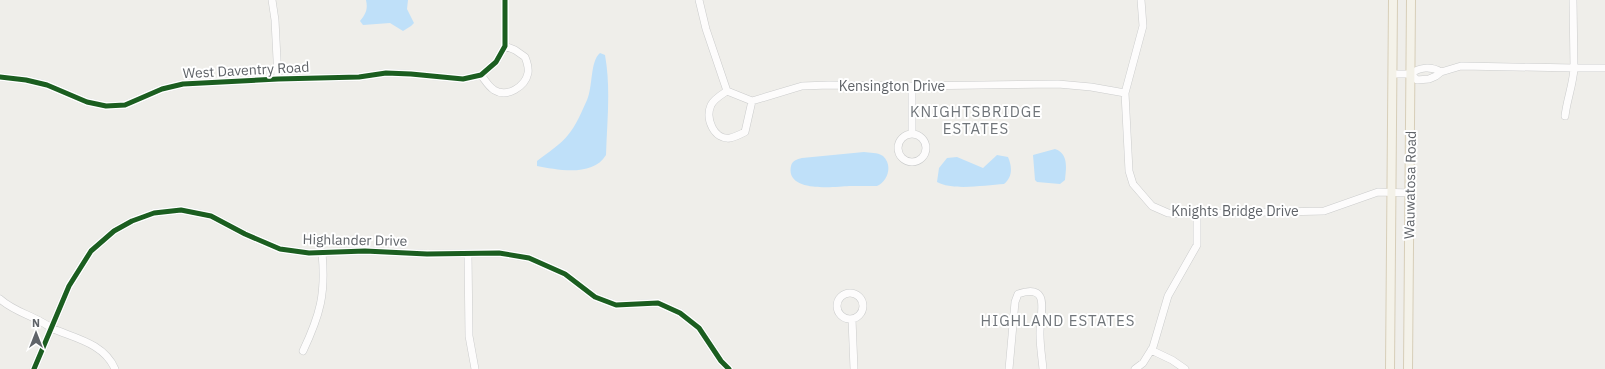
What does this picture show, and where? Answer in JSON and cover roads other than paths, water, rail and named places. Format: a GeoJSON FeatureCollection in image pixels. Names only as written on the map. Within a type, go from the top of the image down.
{"type":"FeatureCollection","features":[{"type":"Feature","properties":{"kind":"main road","name":"Wauwatosa Road"},"geometry":{"type":"LineString","coordinates":[[1390,369],[1393,0]]}},
{"type":"Feature","properties":{"kind":"main road","name":"Wauwatosa Road"},"geometry":{"type":"LineString","coordinates":[[1408,369],[1411,0]]}},
{"type":"Feature","properties":{"kind":"street"},"geometry":{"type":"LineString","coordinates":[[272,0],[275,20],[278,79]]}},
{"type":"Feature","properties":{"kind":"street"},"geometry":{"type":"LineString","coordinates":[[481,75],[495,90],[506,92],[516,90],[524,82],[528,72],[528,64],[525,57],[515,50],[505,46],[505,0]]}},
{"type":"Feature","properties":{"kind":"street"},"geometry":{"type":"LineString","coordinates":[[699,0],[706,29],[727,90],[752,101],[745,132],[729,138],[718,135],[712,129],[709,119],[710,106],[717,97],[727,90]]}},
{"type":"Feature","properties":{"kind":"street","name":"Knights Bridge Drive"},"geometry":{"type":"LineString","coordinates":[[1141,0],[1143,26],[1125,93],[1129,171],[1133,184],[1152,206],[1168,212],[1197,214],[1324,211],[1378,192],[1410,193]]}},
{"type":"Feature","properties":{"kind":"street"},"geometry":{"type":"LineString","coordinates":[[1565,116],[1566,103],[1572,86],[1574,68],[1573,0]]}},
{"type":"Feature","properties":{"kind":"street","name":"West Daventry Road"},"geometry":{"type":"LineString","coordinates":[[0,77],[26,80],[47,86],[87,102],[106,106],[125,105],[162,89],[183,84],[278,79],[359,77],[386,73],[463,79],[481,75],[496,62],[505,46]]}},
{"type":"Feature","properties":{"kind":"street"},"geometry":{"type":"LineString","coordinates":[[1411,74],[1417,80],[1430,79],[1441,72],[1461,66],[1605,68]]}},
{"type":"Feature","properties":{"kind":"street"},"geometry":{"type":"LineString","coordinates":[[1393,74],[1411,74],[1417,69],[1435,68],[1441,72]]}},
{"type":"Feature","properties":{"kind":"street","name":"Kensington Drive"},"geometry":{"type":"LineString","coordinates":[[752,101],[802,86],[1058,84],[1092,87],[1125,93]]}},
{"type":"Feature","properties":{"kind":"street"},"geometry":{"type":"LineString","coordinates":[[912,86],[912,133]]}},
{"type":"Feature","properties":{"kind":"street"},"geometry":{"type":"LineString","coordinates":[[912,133],[924,139],[927,148],[920,160],[911,162],[906,161],[899,154],[898,145],[903,136],[912,133]]}},
{"type":"Feature","properties":{"kind":"street","name":"Highlander Drive"},"geometry":{"type":"LineString","coordinates":[[34,369],[69,286],[90,251],[114,231],[132,221],[154,213],[181,210],[210,216],[245,234],[280,249],[309,253],[365,251],[427,254],[500,254],[529,258],[565,274],[595,296],[616,305],[658,303],[675,310],[699,328],[721,361],[729,369]]}},
{"type":"Feature","properties":{"kind":"street"},"geometry":{"type":"LineString","coordinates":[[1135,369],[1144,363],[1151,350],[1168,296],[1197,245],[1197,214]]}},
{"type":"Feature","properties":{"kind":"street"},"geometry":{"type":"LineString","coordinates":[[303,352],[316,324],[321,306],[324,270],[322,253]]}},
{"type":"Feature","properties":{"kind":"street"},"geometry":{"type":"LineString","coordinates":[[468,254],[469,336],[475,369]]}},
{"type":"Feature","properties":{"kind":"street"},"geometry":{"type":"LineString","coordinates":[[1009,369],[1014,302],[1018,294],[1028,291],[1038,294],[1042,299],[1043,307],[1040,333],[1043,369]]}},
{"type":"Feature","properties":{"kind":"street"},"geometry":{"type":"LineString","coordinates":[[0,298],[6,304],[23,314],[79,338],[101,351],[112,363],[115,369]]}},
{"type":"Feature","properties":{"kind":"street"},"geometry":{"type":"LineString","coordinates":[[852,319],[854,369]]}},
{"type":"Feature","properties":{"kind":"street"},"geometry":{"type":"LineString","coordinates":[[1151,350],[1172,360],[1185,369]]}},
{"type":"Feature","properties":{"kind":"water"},"geometry":{"type":"Polygon","coordinates":[[[366,0],[408,0],[407,9],[414,23],[403,31],[390,23],[363,25],[360,21],[366,11],[366,0]]]}},
{"type":"Feature","properties":{"kind":"water"},"geometry":{"type":"Polygon","coordinates":[[[600,53],[605,55],[608,80],[606,155],[593,167],[584,169],[565,170],[537,166],[537,161],[565,139],[576,123],[589,95],[593,68],[600,53]]]}},
{"type":"Feature","properties":{"kind":"water"},"geometry":{"type":"Polygon","coordinates":[[[1055,149],[1063,154],[1065,158],[1065,180],[1060,184],[1037,182],[1035,180],[1033,155],[1055,149]]]}},
{"type":"Feature","properties":{"kind":"water"},"geometry":{"type":"Polygon","coordinates":[[[864,152],[876,153],[883,156],[888,164],[888,172],[886,177],[881,184],[877,186],[812,186],[796,181],[791,175],[791,166],[798,159],[864,152]]]}},
{"type":"Feature","properties":{"kind":"water"},"geometry":{"type":"Polygon","coordinates":[[[997,155],[1008,157],[1010,164],[1010,175],[1004,184],[960,187],[944,185],[937,182],[939,168],[947,158],[957,157],[983,168],[997,155]]]}},
{"type":"Feature","properties":{"kind":"district","name":"KNIGHTSBRIDGE ESTATES"},"geometry":{"type":"Point","coordinates":[976,120]}},
{"type":"Feature","properties":{"kind":"district","name":"HIGHLAND ESTATES"},"geometry":{"type":"Point","coordinates":[1058,320]}}]}
